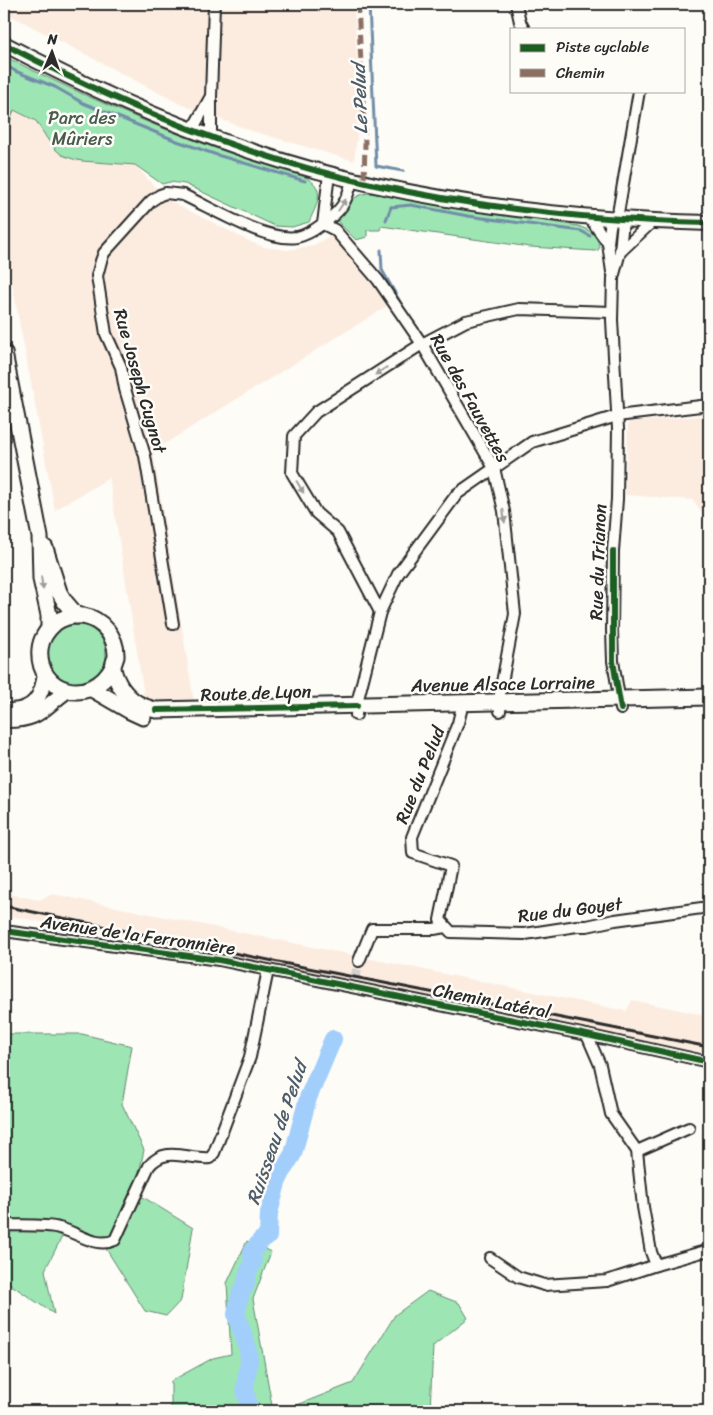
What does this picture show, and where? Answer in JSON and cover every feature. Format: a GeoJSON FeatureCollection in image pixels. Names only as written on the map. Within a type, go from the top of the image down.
{"type":"FeatureCollection","features":[{"type":"Feature","properties":{"kind":"main road"},"geometry":{"type":"LineString","coordinates":[[4,44],[119,101],[192,130],[252,151],[352,180],[459,200],[589,217],[709,224]]}},
{"type":"Feature","properties":{"kind":"main road"},"geometry":{"type":"LineString","coordinates":[[4,353],[40,537],[41,579],[49,615],[49,628]]}},
{"type":"Feature","properties":{"kind":"main road"},"geometry":{"type":"LineString","coordinates":[[40,537],[59,592],[65,602],[78,616]]}},
{"type":"Feature","properties":{"kind":"main road"},"geometry":{"type":"LineString","coordinates":[[78,616],[98,621],[109,632],[115,646],[116,657],[108,676],[101,684],[92,689],[80,691],[59,687],[45,674],[41,665],[40,646],[43,636],[49,628],[62,619],[78,616]]}},
{"type":"Feature","properties":{"kind":"main road","name":"Route de Lyon"},"geometry":{"type":"LineString","coordinates":[[113,667],[119,685],[129,698],[137,704],[156,710],[357,711]]}},
{"type":"Feature","properties":{"kind":"main road"},"geometry":{"type":"LineString","coordinates":[[4,711],[27,709],[31,706],[42,690],[45,674]]}},
{"type":"Feature","properties":{"kind":"main road","name":"Route de Lyon"},"geometry":{"type":"LineString","coordinates":[[92,689],[147,719],[162,720],[357,711],[621,704],[709,707]]}},
{"type":"Feature","properties":{"kind":"main road"},"geometry":{"type":"LineString","coordinates":[[4,720],[20,720],[38,715],[68,690]]}},
{"type":"Feature","properties":{"kind":"main road","name":"Avenue Alsace Lorraine"},"geometry":{"type":"LineString","coordinates":[[621,704],[709,697]]}},
{"type":"Feature","properties":{"kind":"street"},"geometry":{"type":"LineString","coordinates":[[211,137],[210,97],[214,4]]}},
{"type":"Feature","properties":{"kind":"street"},"geometry":{"type":"LineString","coordinates":[[516,4],[520,22],[523,28]]}},
{"type":"Feature","properties":{"kind":"street"},"geometry":{"type":"LineString","coordinates":[[608,243],[617,219],[639,92]]}},
{"type":"Feature","properties":{"kind":"street"},"geometry":{"type":"LineString","coordinates":[[192,130],[210,97]]}},
{"type":"Feature","properties":{"kind":"street"},"geometry":{"type":"LineString","coordinates":[[323,224],[329,174]]}},
{"type":"Feature","properties":{"kind":"street","name":"Rue Joseph Cugnot"},"geometry":{"type":"LineString","coordinates":[[174,624],[145,456],[125,389],[121,367],[106,334],[97,276],[101,261],[110,246],[151,202],[166,193],[183,195],[262,233],[273,236],[296,237],[305,235],[330,220],[344,205],[352,180]]}},
{"type":"Feature","properties":{"kind":"street"},"geometry":{"type":"LineString","coordinates":[[589,217],[608,243],[613,278]]}},
{"type":"Feature","properties":{"kind":"street"},"geometry":{"type":"LineString","coordinates":[[613,278],[620,252],[617,219]]}},
{"type":"Feature","properties":{"kind":"street"},"geometry":{"type":"LineString","coordinates":[[620,252],[652,222]]}},
{"type":"Feature","properties":{"kind":"street","name":"Rue des Fauvettes"},"geometry":{"type":"LineString","coordinates":[[323,224],[335,230],[378,280],[422,344],[494,468],[504,511],[514,614],[500,707]]}},
{"type":"Feature","properties":{"kind":"street","name":"Rue du Trianon"},"geometry":{"type":"LineString","coordinates":[[613,278],[612,312],[617,416],[617,499],[613,551],[612,630],[613,662],[621,704]]}},
{"type":"Feature","properties":{"kind":"street"},"geometry":{"type":"LineString","coordinates":[[380,612],[338,532],[316,513],[292,473],[294,436],[316,412],[422,344],[466,321],[519,309],[612,312]]}},
{"type":"Feature","properties":{"kind":"street"},"geometry":{"type":"LineString","coordinates":[[357,711],[373,633],[380,612],[398,574],[457,494],[532,442],[617,416],[709,405]]}},
{"type":"Feature","properties":{"kind":"street","name":"Rue du Pelud"},"geometry":{"type":"LineString","coordinates":[[442,924],[451,866],[413,853],[412,837],[462,708]]}},
{"type":"Feature","properties":{"kind":"street","name":"Rue du Goyet"},"geometry":{"type":"LineString","coordinates":[[359,961],[372,929],[434,929],[442,924],[450,932],[525,934],[709,907]]}},
{"type":"Feature","properties":{"kind":"street","name":"Avenue de la Ferronnière"},"geometry":{"type":"LineString","coordinates":[[4,931],[219,960],[268,970]]}},
{"type":"Feature","properties":{"kind":"street"},"geometry":{"type":"LineString","coordinates":[[4,1225],[58,1227],[98,1243],[107,1244],[115,1240],[153,1160],[168,1154],[179,1154],[199,1159],[210,1158],[214,1153],[250,1057],[268,970]]}},
{"type":"Feature","properties":{"kind":"street","name":"Chemin Latéral"},"geometry":{"type":"LineString","coordinates":[[268,970],[354,984],[709,1062]]}},
{"type":"Feature","properties":{"kind":"street"},"geometry":{"type":"LineString","coordinates":[[587,1035],[600,1065],[611,1114],[637,1151],[643,1207],[651,1252],[656,1265]]}},
{"type":"Feature","properties":{"kind":"street"},"geometry":{"type":"LineString","coordinates":[[637,1151],[689,1128]]}},
{"type":"Feature","properties":{"kind":"street"},"geometry":{"type":"LineString","coordinates":[[490,1258],[518,1277],[544,1285],[607,1281],[709,1250]]}},
{"type":"Feature","properties":{"kind":"shaded area"},"geometry":{"type":"Polygon","coordinates":[[[4,4],[354,4],[360,114],[354,161],[252,131],[180,104],[4,12],[4,4]]]}},
{"type":"Feature","properties":{"kind":"shaded area"},"geometry":{"type":"Polygon","coordinates":[[[14,110],[36,121],[48,140],[73,159],[135,165],[166,199],[253,243],[264,247],[288,250],[314,245],[332,235],[389,305],[153,451],[194,701],[145,701],[109,478],[55,510],[4,241],[4,141],[14,110]]]}},
{"type":"Feature","properties":{"kind":"shaded area"},"geometry":{"type":"Polygon","coordinates":[[[709,415],[709,522],[693,500],[625,495],[628,422],[709,415]]]}},
{"type":"Feature","properties":{"kind":"shaded area"},"geometry":{"type":"Polygon","coordinates":[[[4,469],[11,504],[4,559],[4,469]]]}},
{"type":"Feature","properties":{"kind":"shaded area"},"geometry":{"type":"Polygon","coordinates":[[[4,893],[39,900],[53,894],[626,1011],[632,1000],[709,1016],[709,1054],[272,964],[4,915],[4,893]]]}},
{"type":"Feature","properties":{"kind":"green space","name":"Parc des Mûriers"},"geometry":{"type":"Polygon","coordinates":[[[4,56],[152,124],[227,152],[305,177],[312,181],[318,191],[317,203],[309,222],[292,227],[275,226],[185,184],[170,182],[162,184],[135,165],[82,161],[62,155],[48,140],[36,121],[14,110],[4,141],[4,56]]]}},
{"type":"Feature","properties":{"kind":"green space"},"geometry":{"type":"Polygon","coordinates":[[[370,193],[578,226],[592,233],[600,247],[595,251],[530,247],[381,226],[380,230],[367,230],[367,237],[356,240],[337,221],[354,199],[370,193]]]}},
{"type":"Feature","properties":{"kind":"green space"},"geometry":{"type":"Polygon","coordinates":[[[77,625],[88,627],[98,633],[104,643],[106,654],[104,665],[98,675],[88,681],[77,683],[66,681],[56,675],[50,665],[48,654],[50,643],[56,633],[66,627],[77,625]]]}},
{"type":"Feature","properties":{"kind":"green space"},"geometry":{"type":"Polygon","coordinates":[[[4,1034],[82,1034],[132,1046],[122,1104],[144,1150],[135,1192],[193,1228],[181,1300],[166,1316],[145,1311],[98,1236],[68,1225],[45,1270],[54,1314],[4,1280],[4,1034]]]}},
{"type":"Feature","properties":{"kind":"green space"},"geometry":{"type":"Polygon","coordinates":[[[247,1241],[271,1252],[253,1299],[273,1411],[171,1411],[171,1381],[213,1358],[231,1354],[227,1283],[247,1241]]]}},
{"type":"Feature","properties":{"kind":"green space"},"geometry":{"type":"Polygon","coordinates":[[[428,1291],[459,1303],[468,1318],[433,1346],[430,1411],[282,1411],[353,1383],[395,1315],[428,1291]]]}},
{"type":"Feature","properties":{"kind":"waterway","name":"Le Pelud"},"geometry":{"type":"LineString","coordinates":[[369,4],[376,166],[403,171]]}},
{"type":"Feature","properties":{"kind":"waterway","name":"Le Pelud"},"geometry":{"type":"LineString","coordinates":[[4,64],[15,71],[55,87],[83,103],[177,141],[305,181]]}},
{"type":"Feature","properties":{"kind":"waterway","name":"Le Pelud"},"geometry":{"type":"LineString","coordinates":[[391,207],[411,205],[468,216],[581,231],[590,236]]}},
{"type":"Feature","properties":{"kind":"waterway","name":"Le Pelud"},"geometry":{"type":"LineString","coordinates":[[386,220],[391,207]]}},
{"type":"Feature","properties":{"kind":"waterway","name":"Le Pelud"},"geometry":{"type":"LineString","coordinates":[[381,250],[382,270],[404,309]]}},
{"type":"Feature","properties":{"kind":"waterway","name":"Ruisseau de Pelud"},"geometry":{"type":"LineString","coordinates":[[250,1411],[245,1389],[249,1361],[248,1349],[236,1314],[241,1291],[245,1287],[248,1272],[253,1263],[252,1252],[261,1240],[268,1236],[269,1213],[277,1183],[293,1154],[308,1098],[333,1039]]}},
{"type":"Feature","properties":{"kind":"tunnel"},"geometry":{"type":"LineString","coordinates":[[355,979],[359,961]]}},
{"type":"Feature","properties":{"kind":"railway"},"geometry":{"type":"LineString","coordinates":[[4,906],[709,1047]]}},
{"type":"Feature","properties":{"kind":"marked path"},"geometry":{"type":"LineString","coordinates":[[358,4],[365,143],[364,182]]}},
{"type":"Feature","properties":{"kind":"cycle path"},"geometry":{"type":"LineString","coordinates":[[4,44],[91,87],[181,126],[298,166],[356,181],[414,193],[532,211],[591,217],[709,223]]}},
{"type":"Feature","properties":{"kind":"cycle path"},"geometry":{"type":"LineString","coordinates":[[613,551],[613,661],[621,709]]}},
{"type":"Feature","properties":{"kind":"cycle path"},"geometry":{"type":"LineString","coordinates":[[156,710],[357,706]]}},
{"type":"Feature","properties":{"kind":"cycle path"},"geometry":{"type":"LineString","coordinates":[[4,931],[219,960],[587,1035],[709,1062]]}}]}
